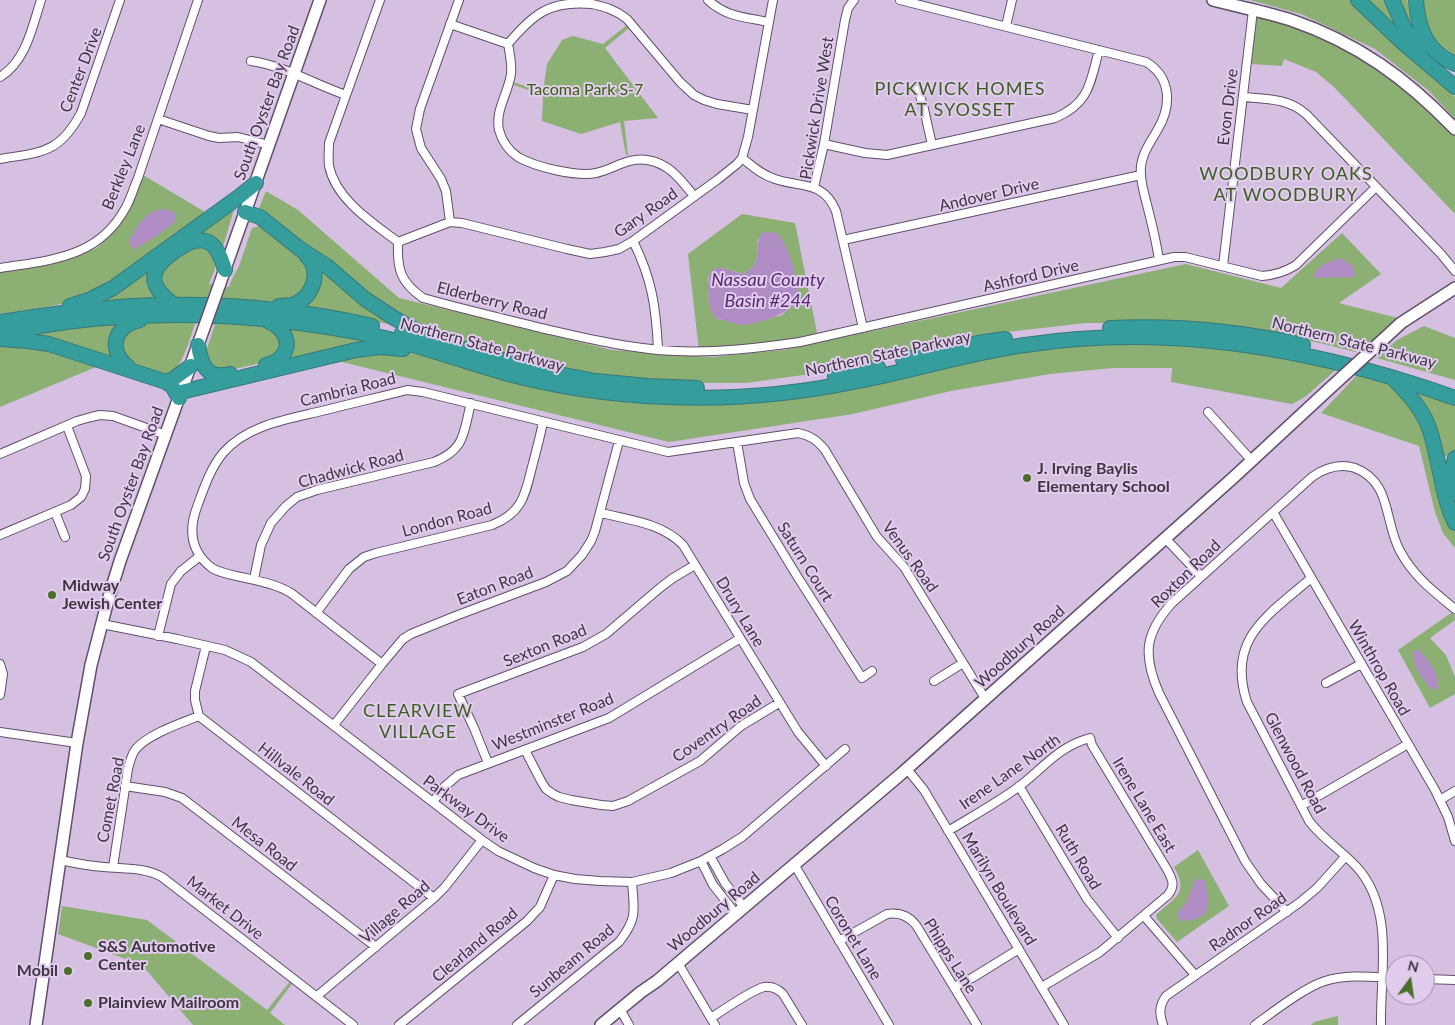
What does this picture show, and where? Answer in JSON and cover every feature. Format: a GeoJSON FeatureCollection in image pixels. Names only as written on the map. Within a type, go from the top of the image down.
{"type":"FeatureCollection","features":[{"type":"Feature","properties":{"kind":"highway"},"geometry":{"type":"LineString","coordinates":[[1358,0],[1402,42],[1452,84]]}},
{"type":"Feature","properties":{"kind":"highway"},"geometry":{"type":"LineString","coordinates":[[1392,0],[1404,27],[1415,44],[1452,84]]}},
{"type":"Feature","properties":{"kind":"highway"},"geometry":{"type":"LineString","coordinates":[[1416,0],[1417,17],[1422,33],[1445,60],[1455,64]]}},
{"type":"Feature","properties":{"kind":"highway"},"geometry":{"type":"LineString","coordinates":[[44,315],[89,300],[113,288],[256,183]]}},
{"type":"Feature","properties":{"kind":"highway"},"geometry":{"type":"LineString","coordinates":[[245,212],[260,217],[300,249],[328,267],[366,299],[445,350]]}},
{"type":"Feature","properties":{"kind":"highway"},"geometry":{"type":"LineString","coordinates":[[174,305],[159,291],[155,282],[155,272],[160,263],[182,246],[197,240],[210,243],[216,248],[225,270]]}},
{"type":"Feature","properties":{"kind":"highway"},"geometry":{"type":"LineString","coordinates":[[242,307],[292,305],[308,295],[315,274],[310,259],[300,249]]}},
{"type":"Feature","properties":{"kind":"highway","name":"Northern State Parkway"},"geometry":{"type":"LineString","coordinates":[[0,322],[108,308],[174,305],[291,311],[350,321],[539,381],[615,393],[684,398],[818,389],[1026,344],[1125,337],[1196,339],[1252,345],[1330,361],[1392,377],[1455,398]]}},
{"type":"Feature","properties":{"kind":"highway","name":"Northern State Parkway"},"geometry":{"type":"LineString","coordinates":[[0,333],[66,322],[132,316],[202,315],[266,319],[312,324],[380,336],[595,381],[658,387],[711,388],[764,386],[808,381],[978,343],[1030,335],[1089,329],[1171,328],[1276,339],[1359,359],[1455,388]]}},
{"type":"Feature","properties":{"kind":"highway"},"geometry":{"type":"LineString","coordinates":[[132,370],[119,358],[116,349],[116,337],[123,327],[130,323],[155,316]]}},
{"type":"Feature","properties":{"kind":"highway"},"geometry":{"type":"LineString","coordinates":[[198,344],[206,369],[215,375],[223,376],[270,364],[282,358],[286,348],[286,340],[280,329],[266,319]]}},
{"type":"Feature","properties":{"kind":"highway"},"geometry":{"type":"LineString","coordinates":[[0,339],[49,344],[166,382],[180,395],[370,348],[445,350]]}},
{"type":"Feature","properties":{"kind":"highway"},"geometry":{"type":"LineString","coordinates":[[166,382],[191,366]]}},
{"type":"Feature","properties":{"kind":"highway"},"geometry":{"type":"LineString","coordinates":[[1392,377],[1411,397],[1427,423],[1433,440],[1446,502],[1455,523]]}},
{"type":"Feature","properties":{"kind":"highway"},"geometry":{"type":"LineString","coordinates":[[1455,458],[1451,469],[1451,486],[1455,498]]}},
{"type":"Feature","properties":{"kind":"main road","name":"South Oyster Bay Road"},"geometry":{"type":"LineString","coordinates":[[36,1025],[77,743],[91,665],[102,624],[120,561],[256,183],[319,0]]}},
{"type":"Feature","properties":{"kind":"main road"},"geometry":{"type":"LineString","coordinates":[[1213,0],[1290,20],[1316,30],[1364,54],[1430,103],[1455,130]]}},
{"type":"Feature","properties":{"kind":"main road","name":"Woodbury Road"},"geometry":{"type":"LineString","coordinates":[[600,1025],[740,911],[986,700],[1252,461],[1401,323],[1455,288]]}},
{"type":"Feature","properties":{"kind":"street"},"geometry":{"type":"LineString","coordinates":[[0,78],[12,69],[20,58],[42,0]]}},
{"type":"Feature","properties":{"kind":"street","name":"Center Drive"},"geometry":{"type":"LineString","coordinates":[[0,159],[39,152],[49,148],[58,143],[73,129],[81,113],[120,0]]}},
{"type":"Feature","properties":{"kind":"street","name":"Berkley Lane"},"geometry":{"type":"LineString","coordinates":[[0,268],[64,257],[85,249],[117,222],[127,206],[198,0]]}},
{"type":"Feature","properties":{"kind":"street"},"geometry":{"type":"LineString","coordinates":[[380,0],[329,143],[328,159],[338,188],[347,200],[398,242],[450,222],[446,191],[441,179],[420,148],[416,129],[420,109],[459,0]]}},
{"type":"Feature","properties":{"kind":"street"},"geometry":{"type":"LineString","coordinates":[[694,196],[672,171],[657,162],[646,160],[628,161],[598,172],[584,174],[569,173],[528,162],[517,156],[504,142],[499,131],[498,121],[500,107],[511,74],[508,44],[537,13],[556,2],[578,0],[609,8],[627,19],[680,82],[694,95],[704,100],[752,110]]}},
{"type":"Feature","properties":{"kind":"street"},"geometry":{"type":"LineString","coordinates":[[708,0],[715,7],[728,14],[768,22]]}},
{"type":"Feature","properties":{"kind":"street"},"geometry":{"type":"LineString","coordinates":[[772,0],[748,138],[742,158],[759,172],[773,179],[814,187]]}},
{"type":"Feature","properties":{"kind":"street"},"geometry":{"type":"LineString","coordinates":[[900,0],[1146,62],[1158,72],[1168,92],[1164,116],[1144,155],[1141,175],[1159,260]]}},
{"type":"Feature","properties":{"kind":"street"},"geometry":{"type":"LineString","coordinates":[[1006,26],[1012,0]]}},
{"type":"Feature","properties":{"kind":"street","name":"Pickwick Drive West"},"geometry":{"type":"LineString","coordinates":[[853,1],[848,8],[845,20],[824,144],[814,187],[826,195],[834,205],[863,328]]}},
{"type":"Feature","properties":{"kind":"street","name":"Evon Drive"},"geometry":{"type":"LineString","coordinates":[[1223,266],[1253,10]]}},
{"type":"Feature","properties":{"kind":"street"},"geometry":{"type":"LineString","coordinates":[[450,24],[508,44]]}},
{"type":"Feature","properties":{"kind":"street"},"geometry":{"type":"LineString","coordinates":[[824,144],[865,153],[887,154],[1055,118],[1068,112],[1079,103],[1088,91],[1099,50]]}},
{"type":"Feature","properties":{"kind":"street"},"geometry":{"type":"LineString","coordinates":[[251,61],[274,66],[346,95]]}},
{"type":"Feature","properties":{"kind":"street"},"geometry":{"type":"LineString","coordinates":[[918,89],[932,145]]}},
{"type":"Feature","properties":{"kind":"street"},"geometry":{"type":"LineString","coordinates":[[1243,97],[1282,101],[1292,104],[1301,110],[1441,254],[1455,271]]}},
{"type":"Feature","properties":{"kind":"street"},"geometry":{"type":"LineString","coordinates":[[158,119],[209,136],[238,138],[269,145]]}},
{"type":"Feature","properties":{"kind":"street","name":"Gary Road"},"geometry":{"type":"LineString","coordinates":[[450,222],[462,223],[590,254],[619,249],[634,241],[717,180],[742,158]]}},
{"type":"Feature","properties":{"kind":"street","name":"Andover Drive"},"geometry":{"type":"LineString","coordinates":[[843,240],[1141,175]]}},
{"type":"Feature","properties":{"kind":"street","name":"Ashford Drive"},"geometry":{"type":"LineString","coordinates":[[658,349],[708,351],[750,349],[800,342],[1182,256],[1262,276],[1272,276],[1286,271],[1303,258],[1376,187]]}},
{"type":"Feature","properties":{"kind":"street"},"geometry":{"type":"LineString","coordinates":[[634,241],[651,286],[656,311],[658,349]]}},
{"type":"Feature","properties":{"kind":"street","name":"Elderberry Road"},"geometry":{"type":"LineString","coordinates":[[398,242],[398,260],[403,279],[413,291],[423,298],[593,340],[658,349]]}},
{"type":"Feature","properties":{"kind":"street","name":"Cambria Road"},"geometry":{"type":"LineString","coordinates":[[200,556],[194,543],[192,524],[206,481],[223,453],[235,441],[270,424],[407,390],[471,403],[668,452],[798,433],[808,436]]}},
{"type":"Feature","properties":{"kind":"street","name":"Chadwick Road"},"geometry":{"type":"LineString","coordinates":[[254,580],[266,532],[275,516],[286,506],[297,498],[317,490],[434,462],[447,457],[461,441],[471,403]]}},
{"type":"Feature","properties":{"kind":"street"},"geometry":{"type":"LineString","coordinates":[[1208,412],[1252,461]]}},
{"type":"Feature","properties":{"kind":"street"},"geometry":{"type":"LineString","coordinates":[[0,454],[91,417],[107,416],[122,419],[166,435]]}},
{"type":"Feature","properties":{"kind":"street","name":"London Road"},"geometry":{"type":"LineString","coordinates":[[316,612],[349,569],[364,557],[492,525],[510,515],[520,505],[526,494],[543,422]]}},
{"type":"Feature","properties":{"kind":"street"},"geometry":{"type":"LineString","coordinates":[[0,535],[72,506],[81,497],[86,482],[84,469],[67,426]]}},
{"type":"Feature","properties":{"kind":"street","name":"Venus Road"},"geometry":{"type":"LineString","coordinates":[[808,436],[818,441],[826,450],[878,537],[904,567],[986,700]]}},
{"type":"Feature","properties":{"kind":"street","name":"Eaton Road"},"geometry":{"type":"LineString","coordinates":[[334,726],[398,643],[411,634],[546,582],[566,570],[582,555],[591,541],[601,513],[619,440]]}},
{"type":"Feature","properties":{"kind":"street","name":"Saturn Court"},"geometry":{"type":"LineString","coordinates":[[737,442],[744,483],[750,499],[862,678],[872,671]]}},
{"type":"Feature","properties":{"kind":"street","name":"Roxton Road"},"geometry":{"type":"LineString","coordinates":[[1287,912],[1261,884],[1245,861],[1151,674],[1149,645],[1162,613],[1312,477],[1322,470],[1342,466],[1363,471],[1371,477],[1383,495],[1394,539],[1409,566],[1426,586],[1455,609]]}},
{"type":"Feature","properties":{"kind":"street"},"geometry":{"type":"LineString","coordinates":[[55,512],[65,537]]}},
{"type":"Feature","properties":{"kind":"street","name":"Winthrop Road"},"geometry":{"type":"LineString","coordinates":[[1273,512],[1440,800],[1448,817],[1455,841]]}},
{"type":"Feature","properties":{"kind":"street","name":"Drury Lane"},"geometry":{"type":"LineString","coordinates":[[601,513],[667,531],[683,545],[739,639],[798,732],[826,766]]}},
{"type":"Feature","properties":{"kind":"street"},"geometry":{"type":"LineString","coordinates":[[1165,538],[1201,576]]}},
{"type":"Feature","properties":{"kind":"street"},"geometry":{"type":"LineString","coordinates":[[158,636],[171,584],[181,571],[200,556],[216,570],[282,588],[291,593],[382,664]]}},
{"type":"Feature","properties":{"kind":"street","name":"Sexton Road"},"geometry":{"type":"LineString","coordinates":[[488,763],[458,694],[583,647],[606,634],[661,587],[695,565]]}},
{"type":"Feature","properties":{"kind":"street","name":"Glenwood Road"},"geometry":{"type":"LineString","coordinates":[[1311,578],[1257,628],[1243,655],[1241,669],[1242,686],[1247,702],[1301,806],[1314,827],[1363,875],[1377,901],[1383,927],[1381,1025]]}},
{"type":"Feature","properties":{"kind":"street","name":"Parkway Drive"},"geometry":{"type":"LineString","coordinates":[[102,624],[225,650],[251,662],[482,840],[515,860],[554,875],[600,881],[632,882],[671,873],[701,861],[742,837],[845,750]]}},
{"type":"Feature","properties":{"kind":"street","name":"Westminster Road"},"geometry":{"type":"LineString","coordinates":[[432,802],[443,788],[458,775],[609,718],[739,639]]}},
{"type":"Feature","properties":{"kind":"street"},"geometry":{"type":"LineString","coordinates":[[199,716],[195,691],[206,646]]}},
{"type":"Feature","properties":{"kind":"street"},"geometry":{"type":"LineString","coordinates":[[934,681],[963,663]]}},
{"type":"Feature","properties":{"kind":"street"},"geometry":{"type":"LineString","coordinates":[[0,664],[3,674],[0,695]]}},
{"type":"Feature","properties":{"kind":"street"},"geometry":{"type":"LineString","coordinates":[[1326,683],[1361,664]]}},
{"type":"Feature","properties":{"kind":"street","name":"Coventry Road"},"geometry":{"type":"LineString","coordinates":[[525,750],[540,781],[553,794],[572,800],[613,806],[628,801],[700,761],[741,726],[779,702]]}},
{"type":"Feature","properties":{"kind":"street","name":"Comet Road"},"geometry":{"type":"LineString","coordinates":[[113,867],[130,760],[140,745],[148,739],[199,716]]}},
{"type":"Feature","properties":{"kind":"street","name":"Hillvale Road"},"geometry":{"type":"LineString","coordinates":[[199,716],[434,898]]}},
{"type":"Feature","properties":{"kind":"street"},"geometry":{"type":"LineString","coordinates":[[0,732],[77,743]]}},
{"type":"Feature","properties":{"kind":"street","name":"Irene Lane North"},"geometry":{"type":"LineString","coordinates":[[948,831],[1003,798],[1053,756],[1079,741],[1090,738]]}},
{"type":"Feature","properties":{"kind":"street","name":"Irene Lane East"},"geometry":{"type":"LineString","coordinates":[[1090,738],[1173,881],[1173,886],[1168,895],[1144,916]]}},
{"type":"Feature","properties":{"kind":"street"},"geometry":{"type":"LineString","coordinates":[[1301,806],[1408,744]]}},
{"type":"Feature","properties":{"kind":"street","name":"Marilyn Boulevard"},"geometry":{"type":"LineString","coordinates":[[907,768],[924,790],[1064,1025]]}},
{"type":"Feature","properties":{"kind":"street","name":"Mesa Road"},"geometry":{"type":"LineString","coordinates":[[125,786],[165,792],[182,798],[376,948]]}},
{"type":"Feature","properties":{"kind":"street","name":"Ruth Road"},"geometry":{"type":"LineString","coordinates":[[1019,786],[1087,899],[1118,938]]}},
{"type":"Feature","properties":{"kind":"street"},"geometry":{"type":"LineString","coordinates":[[1440,800],[1455,791]]}},
{"type":"Feature","properties":{"kind":"street","name":"Village Road"},"geometry":{"type":"LineString","coordinates":[[316,996],[434,898],[482,840]]}},
{"type":"Feature","properties":{"kind":"street"},"geometry":{"type":"LineString","coordinates":[[710,856],[740,911]]}},
{"type":"Feature","properties":{"kind":"street","name":"Radnor Road"},"geometry":{"type":"LineString","coordinates":[[1163,1025],[1160,1016],[1161,1002],[1166,996],[1287,912],[1317,888],[1345,857]]}},
{"type":"Feature","properties":{"kind":"street","name":"Market Drive"},"geometry":{"type":"LineString","coordinates":[[60,860],[155,873],[353,1025]]}},
{"type":"Feature","properties":{"kind":"street"},"geometry":{"type":"LineString","coordinates":[[701,861],[713,885],[740,911]]}},
{"type":"Feature","properties":{"kind":"street","name":"Coronet Lane"},"geometry":{"type":"LineString","coordinates":[[794,864],[889,1025]]}},
{"type":"Feature","properties":{"kind":"street","name":"Clearland Road"},"geometry":{"type":"LineString","coordinates":[[400,1025],[526,922],[540,907],[554,875]]}},
{"type":"Feature","properties":{"kind":"street","name":"Sunbeam Road"},"geometry":{"type":"LineString","coordinates":[[517,1025],[619,942],[628,931],[634,915],[635,905],[632,882]]}},
{"type":"Feature","properties":{"kind":"street","name":"Phipps Lane"},"geometry":{"type":"LineString","coordinates":[[839,941],[887,914],[896,913],[910,918],[977,1025]]}},
{"type":"Feature","properties":{"kind":"street"},"geometry":{"type":"LineString","coordinates":[[1042,987],[1100,952],[1144,916],[1195,975]]}},
{"type":"Feature","properties":{"kind":"street"},"geometry":{"type":"LineString","coordinates":[[954,987],[1019,949]]}},
{"type":"Feature","properties":{"kind":"street"},"geometry":{"type":"LineString","coordinates":[[678,963],[713,1021],[753,992],[770,987],[783,994],[802,1025]]}},
{"type":"Feature","properties":{"kind":"street"},"geometry":{"type":"LineString","coordinates":[[1256,1025],[1313,986],[1324,981],[1346,976],[1385,977]]}},
{"type":"Feature","properties":{"kind":"street"},"geometry":{"type":"LineString","coordinates":[[1435,979],[1455,980]]}},
{"type":"Feature","properties":{"kind":"street"},"geometry":{"type":"LineString","coordinates":[[620,1009],[629,1025]]}},
{"type":"Feature","properties":{"kind":"green space"},"geometry":{"type":"Polygon","coordinates":[[[1250,0],[1351,0],[1455,97],[1455,119],[1429,91],[1375,49],[1301,14],[1250,0]]]}},
{"type":"Feature","properties":{"kind":"green space"},"geometry":{"type":"Polygon","coordinates":[[[1368,0],[1387,0],[1402,34],[1368,0]]]}},
{"type":"Feature","properties":{"kind":"green space"},"geometry":{"type":"Polygon","coordinates":[[[1399,0],[1407,0],[1418,35],[1405,12],[1399,0]]]}},
{"type":"Feature","properties":{"kind":"green space"},"geometry":{"type":"Polygon","coordinates":[[[1422,0],[1455,0],[1455,55],[1441,45],[1430,32],[1424,18],[1422,0]]]}},
{"type":"Feature","properties":{"kind":"green space"},"geometry":{"type":"Polygon","coordinates":[[[1256,15],[1324,36],[1382,68],[1455,134],[1455,214],[1334,87],[1316,72],[1284,59],[1282,66],[1251,64],[1256,15]]]}},
{"type":"Feature","properties":{"kind":"green space","name":"Tacoma Park S-7"},"geometry":{"type":"Polygon","coordinates":[[[627,25],[629,28],[605,48],[658,118],[624,121],[628,155],[626,155],[620,122],[581,134],[542,121],[543,95],[511,84],[513,82],[543,92],[547,64],[562,40],[573,36],[603,44],[627,25]]]}},
{"type":"Feature","properties":{"kind":"green space"},"geometry":{"type":"Polygon","coordinates":[[[143,175],[205,212],[239,187],[238,192],[114,283],[82,300],[0,314],[0,271],[83,253],[97,248],[118,227],[132,206],[143,175]]]}},
{"type":"Feature","properties":{"kind":"green space"},"geometry":{"type":"Polygon","coordinates":[[[266,191],[298,210],[399,298],[612,350],[713,357],[783,350],[1186,264],[1281,288],[1342,233],[1381,274],[1339,303],[1405,320],[1375,347],[1355,352],[1320,343],[1247,330],[1182,323],[1086,323],[1007,332],[853,368],[746,383],[686,383],[591,374],[510,356],[428,331],[394,314],[363,293],[261,210],[259,208],[266,191]]]}},
{"type":"Feature","properties":{"kind":"green space"},"geometry":{"type":"Polygon","coordinates":[[[235,206],[222,250],[199,235],[215,217],[235,206]]]}},
{"type":"Feature","properties":{"kind":"green space"},"geometry":{"type":"Polygon","coordinates":[[[742,214],[795,223],[818,338],[699,351],[688,254],[742,214]],[[758,239],[756,260],[752,268],[743,274],[721,268],[708,278],[711,310],[717,319],[743,325],[782,315],[796,302],[798,285],[788,252],[758,239]]]}},
{"type":"Feature","properties":{"kind":"green space"},"geometry":{"type":"Polygon","coordinates":[[[263,225],[311,265],[307,292],[286,302],[249,300],[226,302],[191,297],[174,297],[161,289],[159,272],[190,244],[207,244],[215,259],[214,272],[209,284],[229,287],[239,266],[252,228],[263,225]]]}},
{"type":"Feature","properties":{"kind":"green space"},"geometry":{"type":"Polygon","coordinates":[[[159,258],[156,299],[94,303],[159,258]]]}},
{"type":"Feature","properties":{"kind":"green space"},"geometry":{"type":"Polygon","coordinates":[[[316,266],[399,326],[301,308],[316,266]]]}},
{"type":"Feature","properties":{"kind":"green space"},"geometry":{"type":"Polygon","coordinates":[[[179,319],[269,326],[276,330],[283,346],[274,360],[222,372],[214,371],[205,354],[215,325],[195,323],[184,355],[170,375],[164,376],[130,364],[118,339],[136,324],[179,319]]]}},
{"type":"Feature","properties":{"kind":"green space"},"geometry":{"type":"Polygon","coordinates":[[[123,321],[119,327],[124,366],[19,336],[36,331],[123,321]]]}},
{"type":"Feature","properties":{"kind":"green space"},"geometry":{"type":"Polygon","coordinates":[[[288,325],[384,343],[275,365],[288,325]]]}},
{"type":"Feature","properties":{"kind":"green space"},"geometry":{"type":"Polygon","coordinates":[[[1424,326],[1455,338],[1455,380],[1377,358],[1397,340],[1424,326]]]}},
{"type":"Feature","properties":{"kind":"green space"},"geometry":{"type":"Polygon","coordinates":[[[0,342],[61,349],[169,391],[96,367],[0,407],[0,342]]]}},
{"type":"Feature","properties":{"kind":"green space"},"geometry":{"type":"Polygon","coordinates":[[[1129,342],[1198,344],[1339,367],[1305,397],[1292,404],[1171,382],[1172,368],[1113,368],[1050,374],[951,391],[853,414],[669,442],[338,361],[334,357],[401,351],[535,388],[633,403],[702,405],[771,399],[1052,345],[1129,342]]]}},
{"type":"Feature","properties":{"kind":"green space"},"geometry":{"type":"Polygon","coordinates":[[[1360,372],[1386,383],[1404,396],[1420,417],[1455,527],[1455,548],[1443,533],[1435,512],[1419,446],[1321,413],[1360,372]]]}},
{"type":"Feature","properties":{"kind":"green space"},"geometry":{"type":"Polygon","coordinates":[[[1412,393],[1437,397],[1455,403],[1455,450],[1451,456],[1441,457],[1412,393]]]}},
{"type":"Feature","properties":{"kind":"green space"},"geometry":{"type":"Polygon","coordinates":[[[1454,611],[1455,620],[1430,638],[1446,655],[1455,677],[1455,694],[1430,708],[1398,650],[1454,611]]]}},
{"type":"Feature","properties":{"kind":"green space"},"geometry":{"type":"Polygon","coordinates":[[[1198,850],[1229,906],[1177,942],[1157,919],[1156,915],[1173,900],[1180,890],[1179,876],[1174,867],[1198,850]]]}},
{"type":"Feature","properties":{"kind":"green space"},"geometry":{"type":"Polygon","coordinates":[[[62,906],[147,920],[267,1010],[292,979],[294,981],[270,1013],[285,1025],[193,1025],[142,965],[58,934],[62,906]]]}},
{"type":"Feature","properties":{"kind":"green space"},"geometry":{"type":"Polygon","coordinates":[[[1338,1016],[1338,1025],[1311,1025],[1314,1022],[1338,1016]]]}},
{"type":"Feature","properties":{"kind":"water"},"geometry":{"type":"Polygon","coordinates":[[[163,209],[174,212],[176,216],[175,222],[133,250],[129,241],[139,224],[151,213],[163,209]]]}},
{"type":"Feature","properties":{"kind":"water","name":"Nassau County Basin #244"},"geometry":{"type":"Polygon","coordinates":[[[761,233],[777,233],[789,253],[798,288],[796,302],[787,311],[756,323],[740,325],[717,319],[712,313],[708,296],[708,281],[712,270],[722,268],[743,274],[749,270],[756,261],[761,233]]]}},
{"type":"Feature","properties":{"kind":"water"},"geometry":{"type":"Polygon","coordinates":[[[1340,258],[1353,266],[1355,277],[1314,278],[1315,272],[1324,264],[1340,258]]]}},
{"type":"Feature","properties":{"kind":"water"},"geometry":{"type":"Polygon","coordinates":[[[1419,650],[1433,667],[1438,688],[1433,690],[1418,672],[1414,662],[1413,651],[1419,650]]]}},
{"type":"Feature","properties":{"kind":"water"},"geometry":{"type":"Polygon","coordinates":[[[1195,879],[1205,880],[1208,898],[1207,911],[1199,918],[1180,921],[1177,913],[1186,903],[1195,879]]]}},
{"type":"Feature","properties":{"kind":"place","name":"J. Irving Baylis Elementary School"},"geometry":{"type":"Point","coordinates":[1027,478]}},
{"type":"Feature","properties":{"kind":"place","name":"Midway Jewish Center"},"geometry":{"type":"Point","coordinates":[52,595]}},
{"type":"Feature","properties":{"kind":"place","name":"S&S Automotive Center"},"geometry":{"type":"Point","coordinates":[88,956]}},
{"type":"Feature","properties":{"kind":"place","name":"Mobil"},"geometry":{"type":"Point","coordinates":[68,971]}},
{"type":"Feature","properties":{"kind":"place","name":"Plainview Mailroom"},"geometry":{"type":"Point","coordinates":[88,1003]}},
{"type":"Feature","properties":{"kind":"district","name":"PICKWICK HOMES AT SYOSSET"},"geometry":{"type":"Point","coordinates":[960,99]}},
{"type":"Feature","properties":{"kind":"district","name":"WOODBURY OAKS AT WOODBURY"},"geometry":{"type":"Point","coordinates":[1286,184]}},
{"type":"Feature","properties":{"kind":"district","name":"CLEARVIEW VILLAGE"},"geometry":{"type":"Point","coordinates":[418,721]}}]}
